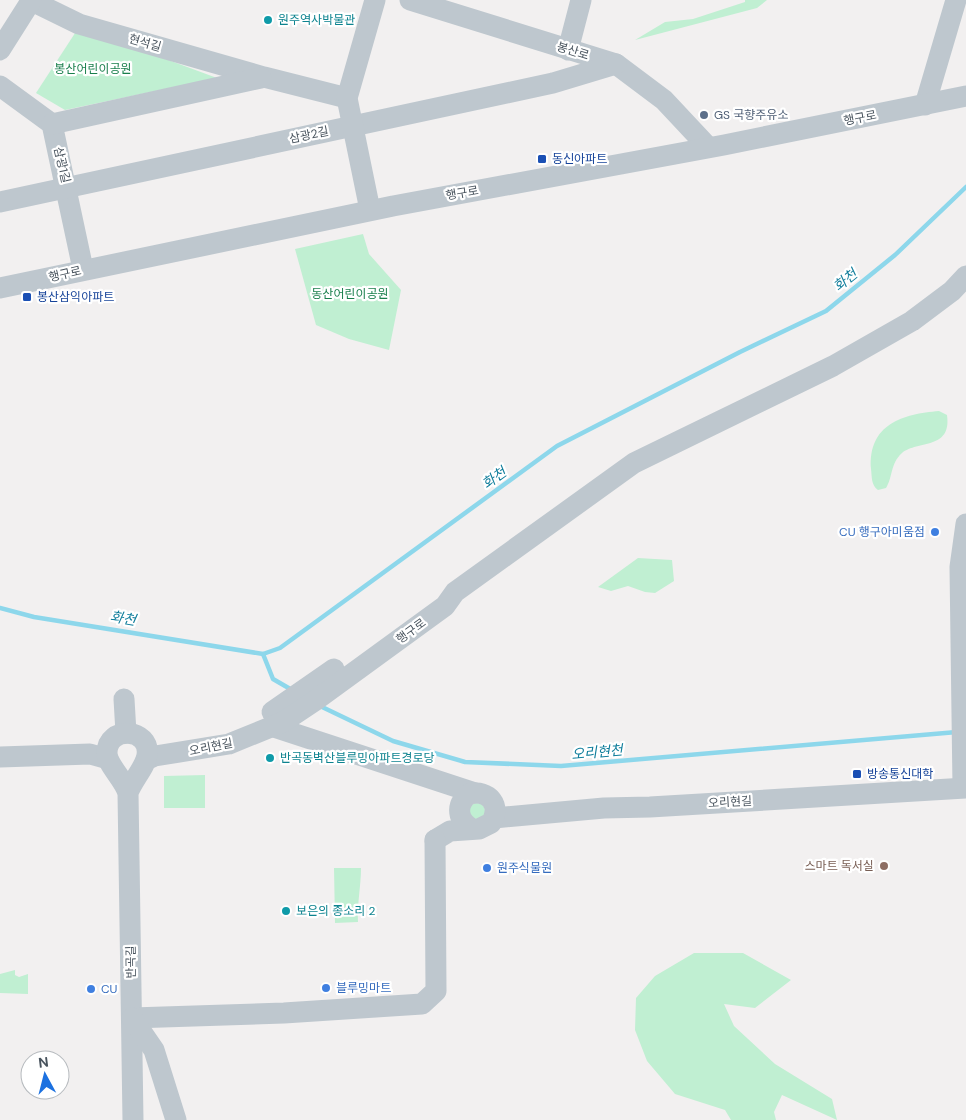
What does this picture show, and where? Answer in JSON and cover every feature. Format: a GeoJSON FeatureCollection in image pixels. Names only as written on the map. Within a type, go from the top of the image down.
{"type":"FeatureCollection","features":[{"type":"Feature","properties":{"kind":"street"},"geometry":{"type":"LineString","coordinates":[[0,50],[31,0]]}},
{"type":"Feature","properties":{"kind":"street","name":"현석길"},"geometry":{"type":"LineString","coordinates":[[31,0],[79,24],[264,77],[347,98]]}},
{"type":"Feature","properties":{"kind":"street"},"geometry":{"type":"LineString","coordinates":[[370,210],[347,98],[375,0]]}},
{"type":"Feature","properties":{"kind":"street","name":"봉산로"},"geometry":{"type":"LineString","coordinates":[[410,0],[616,64],[664,100],[708,147]]}},
{"type":"Feature","properties":{"kind":"street"},"geometry":{"type":"LineString","coordinates":[[568,50],[581,0]]}},
{"type":"Feature","properties":{"kind":"street"},"geometry":{"type":"LineString","coordinates":[[925,105],[956,0]]}},
{"type":"Feature","properties":{"kind":"street","name":"삼광2길"},"geometry":{"type":"LineString","coordinates":[[0,202],[553,82],[616,64]]}},
{"type":"Feature","properties":{"kind":"street","name":"현석길"},"geometry":{"type":"LineString","coordinates":[[52,124],[264,77]]}},
{"type":"Feature","properties":{"kind":"street"},"geometry":{"type":"LineString","coordinates":[[0,86],[52,124]]}},
{"type":"Feature","properties":{"kind":"street","name":"행구로"},"geometry":{"type":"LineString","coordinates":[[0,288],[370,210],[708,147],[966,96]]}},
{"type":"Feature","properties":{"kind":"street","name":"삼광1길"},"geometry":{"type":"LineString","coordinates":[[52,124],[83,269]]}},
{"type":"Feature","properties":{"kind":"street","name":"행구로"},"geometry":{"type":"LineString","coordinates":[[273,722],[289,701],[360,659],[435,598],[456,592],[634,463],[833,366],[961,289]]}},
{"type":"Feature","properties":{"kind":"street"},"geometry":{"type":"LineString","coordinates":[[964,782],[960,568],[966,524]]}},
{"type":"Feature","properties":{"kind":"street"},"geometry":{"type":"LineString","coordinates":[[124,699],[126,732]]}},
{"type":"Feature","properties":{"kind":"street"},"geometry":{"type":"LineString","coordinates":[[273,722],[433,780],[519,804],[604,808]]}},
{"type":"Feature","properties":{"kind":"street","name":"오리현길"},"geometry":{"type":"LineString","coordinates":[[144,757],[229,744],[273,722]]}},
{"type":"Feature","properties":{"kind":"street"},"geometry":{"type":"LineString","coordinates":[[105,757],[115,736],[126,732],[136,734],[144,757],[128,793]]}},
{"type":"Feature","properties":{"kind":"street"},"geometry":{"type":"LineString","coordinates":[[0,757],[105,757],[128,773],[144,757]]}},
{"type":"Feature","properties":{"kind":"street"},"geometry":{"type":"LineString","coordinates":[[105,757],[128,793]]}},
{"type":"Feature","properties":{"kind":"street"},"geometry":{"type":"LineString","coordinates":[[433,780],[454,806],[463,822],[473,829]]}},
{"type":"Feature","properties":{"kind":"street","name":"오리현길"},"geometry":{"type":"LineString","coordinates":[[494,818],[604,808],[660,806],[964,782]]}},
{"type":"Feature","properties":{"kind":"street","name":"반곡길"},"geometry":{"type":"LineString","coordinates":[[128,793],[133,1120]]}},
{"type":"Feature","properties":{"kind":"street"},"geometry":{"type":"LineString","coordinates":[[132,1018],[284,1014],[422,1004],[436,991],[436,840],[454,806],[464,798],[481,794]]}},
{"type":"Feature","properties":{"kind":"street"},"geometry":{"type":"LineString","coordinates":[[436,840],[450,831],[486,827],[494,818],[495,806],[481,794]]}},
{"type":"Feature","properties":{"kind":"street"},"geometry":{"type":"LineString","coordinates":[[132,1018],[154,1050],[176,1120]]}},
{"type":"Feature","properties":{"kind":"green space"},"geometry":{"type":"Polygon","coordinates":[[[745,0],[767,0],[757,8],[635,40],[665,22],[693,19],[745,2],[745,0]]]}},
{"type":"Feature","properties":{"kind":"green space","name":"봉산어린이공원"},"geometry":{"type":"Polygon","coordinates":[[[79,27],[217,78],[65,110],[36,93],[79,27]]]}},
{"type":"Feature","properties":{"kind":"green space","name":"동산어린이공원"},"geometry":{"type":"Polygon","coordinates":[[[363,234],[369,254],[401,290],[389,350],[349,339],[316,325],[295,249],[363,234]]]}},
{"type":"Feature","properties":{"kind":"green space"},"geometry":{"type":"Polygon","coordinates":[[[939,411],[947,415],[947,426],[944,434],[939,439],[902,453],[895,462],[886,488],[878,490],[872,481],[871,469],[875,441],[890,424],[913,415],[939,411]]]}},
{"type":"Feature","properties":{"kind":"green space"},"geometry":{"type":"Polygon","coordinates":[[[638,558],[672,560],[674,581],[655,593],[645,592],[628,586],[611,591],[598,587],[638,558]]]}},
{"type":"Feature","properties":{"kind":"green space"},"geometry":{"type":"Polygon","coordinates":[[[205,775],[205,808],[164,808],[164,776],[205,775]]]}},
{"type":"Feature","properties":{"kind":"green space"},"geometry":{"type":"Polygon","coordinates":[[[477,803],[485,811],[477,819],[469,811],[477,803]]]}},
{"type":"Feature","properties":{"kind":"green space"},"geometry":{"type":"Polygon","coordinates":[[[334,868],[361,868],[358,922],[335,923],[334,868]]]}},
{"type":"Feature","properties":{"kind":"green space"},"geometry":{"type":"Polygon","coordinates":[[[694,953],[743,953],[791,980],[755,1008],[724,1004],[734,1026],[775,1064],[832,1099],[837,1120],[782,1095],[774,1112],[776,1120],[731,1120],[725,1110],[675,1094],[647,1061],[635,1030],[636,998],[655,976],[694,953]]]}},
{"type":"Feature","properties":{"kind":"green space"},"geometry":{"type":"Polygon","coordinates":[[[15,970],[15,975],[19,977],[28,974],[28,994],[0,993],[0,974],[15,970]]]}},
{"type":"Feature","properties":{"kind":"waterway","name":"화천"},"geometry":{"type":"LineString","coordinates":[[0,608],[34,617],[263,654],[280,648],[557,446],[740,352],[826,311],[895,255],[966,187]]}},
{"type":"Feature","properties":{"kind":"waterway","name":"오리현천"},"geometry":{"type":"LineString","coordinates":[[263,654],[273,679],[292,690]]}},
{"type":"Feature","properties":{"kind":"waterway","name":"오리현천"},"geometry":{"type":"LineString","coordinates":[[320,706],[393,741],[465,762],[561,766],[957,732]]}},
{"type":"Feature","properties":{"kind":"place","name":"원주역사박물관"},"geometry":{"type":"Point","coordinates":[268,20]}},
{"type":"Feature","properties":{"kind":"place","name":"GS 국향주유소"},"geometry":{"type":"Point","coordinates":[704,115]}},
{"type":"Feature","properties":{"kind":"place","name":"동신아파트"},"geometry":{"type":"Point","coordinates":[542,159]}},
{"type":"Feature","properties":{"kind":"place","name":"봉산삼익아파트"},"geometry":{"type":"Point","coordinates":[27,297]}},
{"type":"Feature","properties":{"kind":"place","name":"CU 행구아미움점"},"geometry":{"type":"Point","coordinates":[935,532]}},
{"type":"Feature","properties":{"kind":"place","name":"반곡동벽산블루밍아파트경로당"},"geometry":{"type":"Point","coordinates":[270,758]}},
{"type":"Feature","properties":{"kind":"place","name":"방송통신대학"},"geometry":{"type":"Point","coordinates":[857,774]}},
{"type":"Feature","properties":{"kind":"place","name":"스마트 독서실"},"geometry":{"type":"Point","coordinates":[884,866]}},
{"type":"Feature","properties":{"kind":"place","name":"원주식물원"},"geometry":{"type":"Point","coordinates":[487,868]}},
{"type":"Feature","properties":{"kind":"place","name":"보은의 종소리 2"},"geometry":{"type":"Point","coordinates":[286,911]}},
{"type":"Feature","properties":{"kind":"place","name":"블루밍마트"},"geometry":{"type":"Point","coordinates":[326,988]}},
{"type":"Feature","properties":{"kind":"place","name":"CU"},"geometry":{"type":"Point","coordinates":[91,989]}}]}
